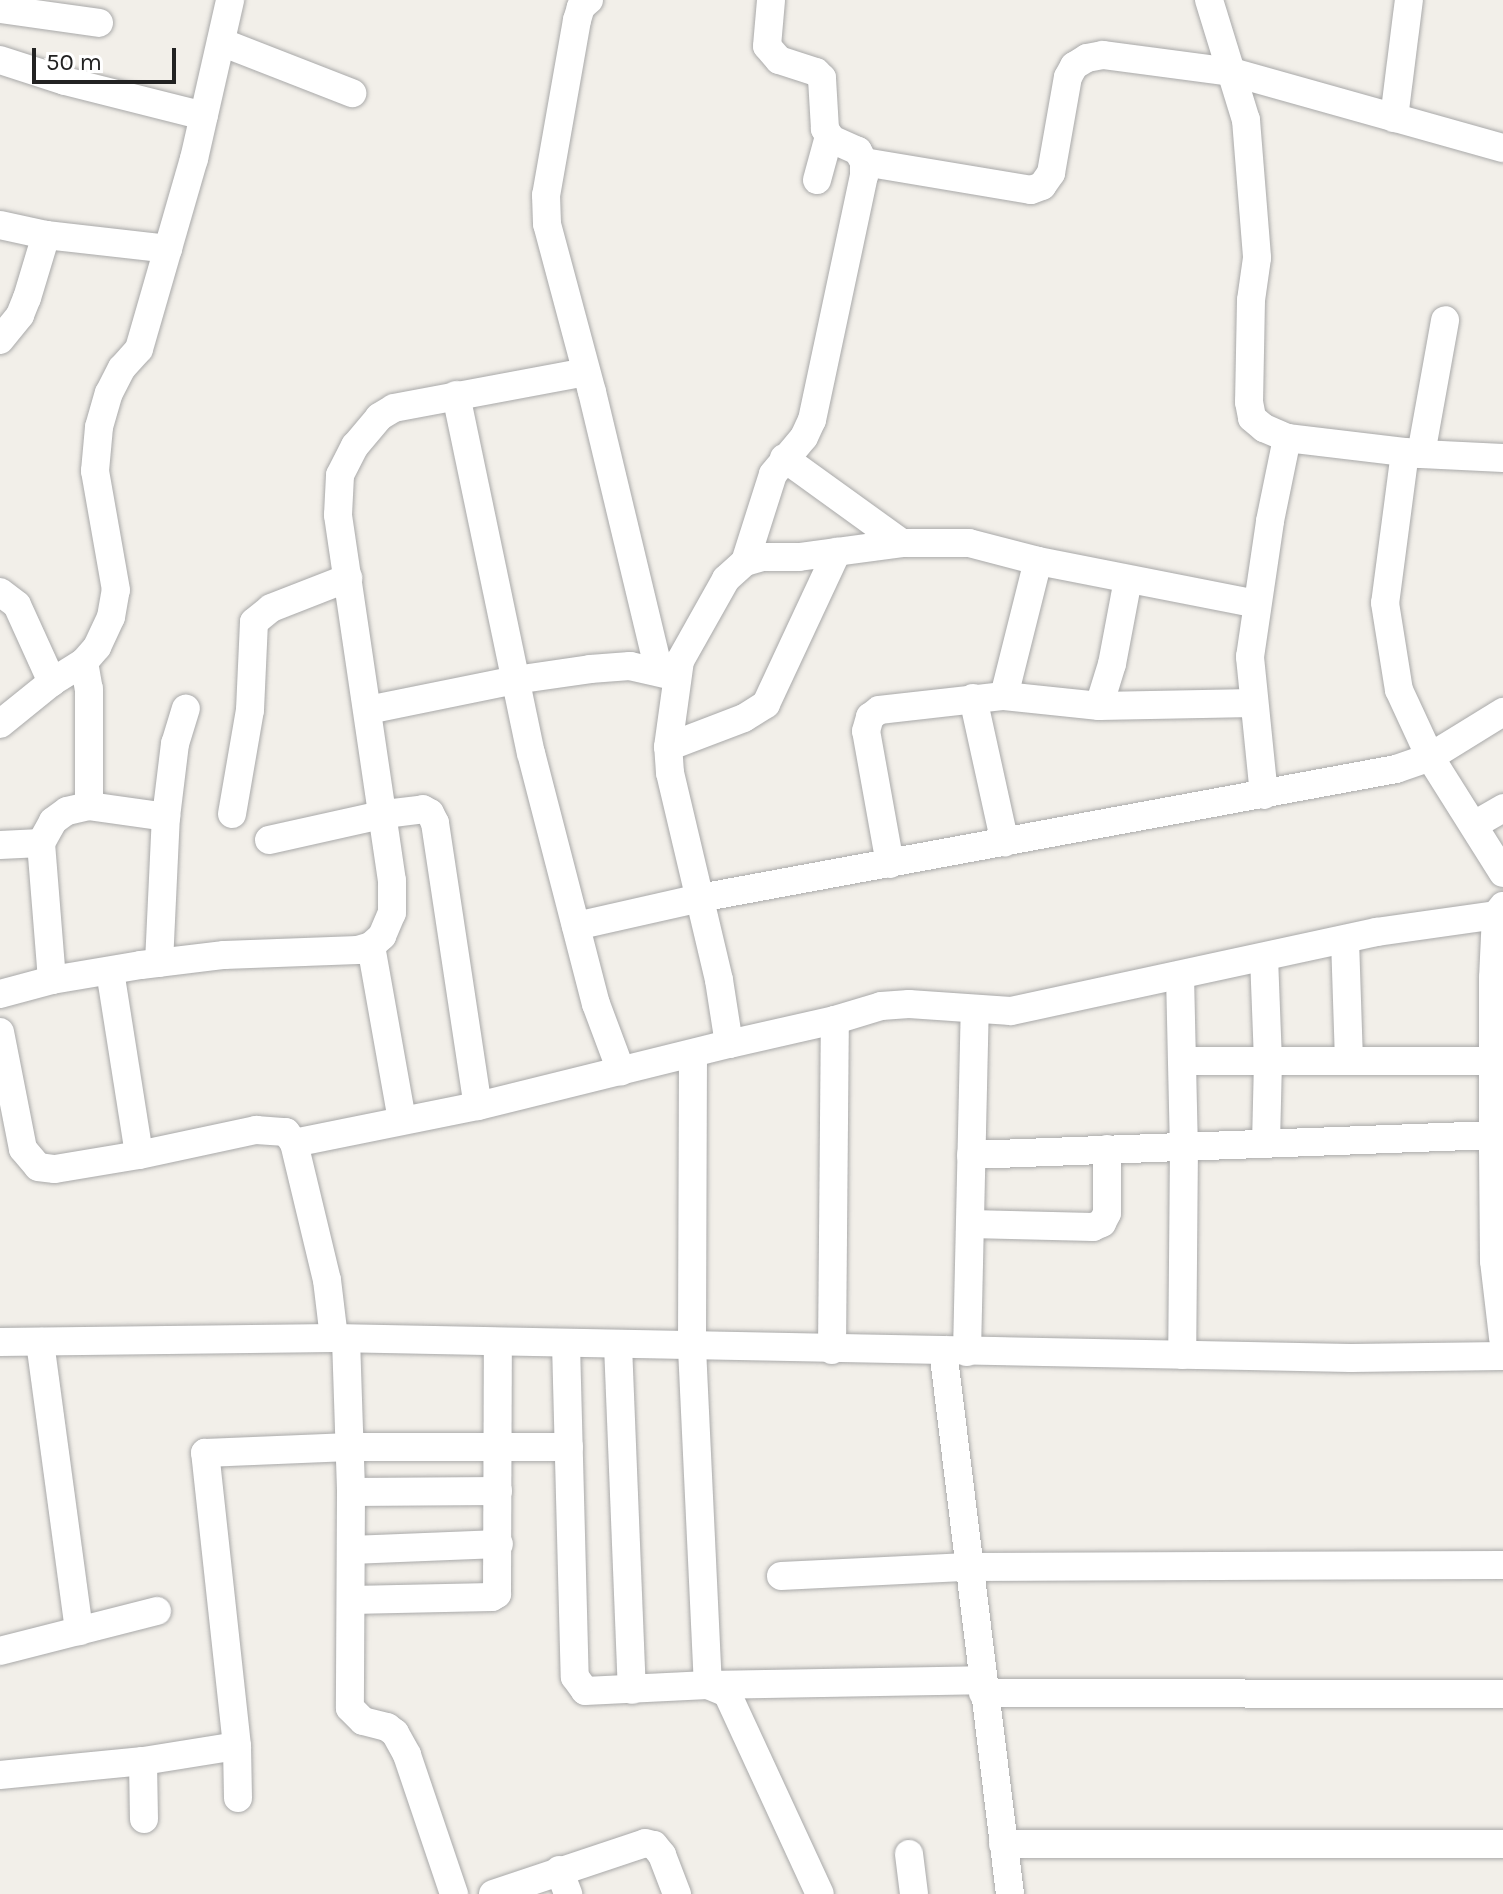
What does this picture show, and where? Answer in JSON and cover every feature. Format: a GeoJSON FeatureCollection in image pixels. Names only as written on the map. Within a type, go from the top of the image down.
{"type":"FeatureCollection","features":[{"type":"Feature","properties":{"kind":"street"},"geometry":{"type":"LineString","coordinates":[[0,724],[52,682],[84,662],[97,647],[107,627],[116,590],[95,471],[99,427],[109,393],[122,368],[139,349],[204,116],[230,0]]}},
{"type":"Feature","properties":{"kind":"street"},"geometry":{"type":"LineString","coordinates":[[589,0],[581,7],[577,20],[546,195],[547,224],[668,674],[670,773],[700,898],[729,1044]]}},
{"type":"Feature","properties":{"kind":"street"},"geometry":{"type":"LineString","coordinates":[[771,0],[767,46],[779,60],[816,72],[825,88],[822,114],[829,136],[817,180]]}},
{"type":"Feature","properties":{"kind":"street"},"geometry":{"type":"LineString","coordinates":[[1209,0],[1246,120],[1256,224],[1249,402],[1252,418],[1264,428],[1287,438],[1413,453],[1503,458]]}},
{"type":"Feature","properties":{"kind":"street"},"geometry":{"type":"LineString","coordinates":[[1394,118],[1409,0]]}},
{"type":"Feature","properties":{"kind":"street"},"geometry":{"type":"LineString","coordinates":[[0,9],[99,23]]}},
{"type":"Feature","properties":{"kind":"street"},"geometry":{"type":"LineString","coordinates":[[221,42],[352,93]]}},
{"type":"Feature","properties":{"kind":"street"},"geometry":{"type":"LineString","coordinates":[[864,162],[1031,190],[1042,186],[1051,173],[1068,77],[1074,66],[1087,58],[1103,55],[1232,72],[1503,148]]}},
{"type":"Feature","properties":{"kind":"street"},"geometry":{"type":"LineString","coordinates":[[0,60],[65,81],[204,116]]}},
{"type":"Feature","properties":{"kind":"street"},"geometry":{"type":"LineString","coordinates":[[745,562],[773,474],[804,437],[812,420],[864,176],[864,162],[858,151],[829,136]]}},
{"type":"Feature","properties":{"kind":"street"},"geometry":{"type":"LineString","coordinates":[[0,225],[46,235],[168,249]]}},
{"type":"Feature","properties":{"kind":"street"},"geometry":{"type":"LineString","coordinates":[[0,340],[20,315],[46,235]]}},
{"type":"Feature","properties":{"kind":"street"},"geometry":{"type":"LineString","coordinates":[[1445,320],[1413,453],[1385,603],[1399,690],[1430,757],[1503,873]]}},
{"type":"Feature","properties":{"kind":"street"},"geometry":{"type":"LineString","coordinates":[[0,994],[52,980],[224,955],[358,950],[371,946],[382,936],[392,913],[385,814],[338,515],[343,465],[379,417],[394,408],[586,372]]}},
{"type":"Feature","properties":{"kind":"street"},"geometry":{"type":"LineString","coordinates":[[456,395],[515,680],[596,1004],[621,1071]]}},
{"type":"Feature","properties":{"kind":"street"},"geometry":{"type":"LineString","coordinates":[[1264,795],[1250,657],[1287,438]]}},
{"type":"Feature","properties":{"kind":"street"},"geometry":{"type":"LineString","coordinates":[[784,458],[902,543]]}},
{"type":"Feature","properties":{"kind":"street"},"geometry":{"type":"LineString","coordinates":[[668,674],[680,661],[726,579],[745,562],[762,557],[837,552],[902,543],[969,543],[1038,561],[1257,604]]}},
{"type":"Feature","properties":{"kind":"street"},"geometry":{"type":"LineString","coordinates":[[668,747],[744,718],[766,704],[837,552]]}},
{"type":"Feature","properties":{"kind":"street"},"geometry":{"type":"LineString","coordinates":[[1004,696],[1038,561]]}},
{"type":"Feature","properties":{"kind":"street"},"geometry":{"type":"LineString","coordinates":[[232,814],[250,710],[254,622],[271,608],[348,578]]}},
{"type":"Feature","properties":{"kind":"street"},"geometry":{"type":"LineString","coordinates":[[1099,706],[1112,664],[1128,579]]}},
{"type":"Feature","properties":{"kind":"street"},"geometry":{"type":"LineString","coordinates":[[0,592],[17,605],[52,682]]}},
{"type":"Feature","properties":{"kind":"street"},"geometry":{"type":"LineString","coordinates":[[84,662],[89,689],[89,806]]}},
{"type":"Feature","properties":{"kind":"street"},"geometry":{"type":"LineString","coordinates":[[368,710],[515,680],[630,666],[668,674]]}},
{"type":"Feature","properties":{"kind":"street"},"geometry":{"type":"LineString","coordinates":[[890,864],[866,731],[870,717],[893,706],[1004,696],[1099,706],[1254,703]]}},
{"type":"Feature","properties":{"kind":"street"},"geometry":{"type":"LineString","coordinates":[[973,698],[1005,843]]}},
{"type":"Feature","properties":{"kind":"street"},"geometry":{"type":"LineString","coordinates":[[159,963],[166,817],[175,744],[186,709]]}},
{"type":"Feature","properties":{"kind":"street"},"geometry":{"type":"LineString","coordinates":[[576,926],[700,898],[1396,769],[1430,757],[1503,712]]}},
{"type":"Feature","properties":{"kind":"street"},"geometry":{"type":"LineString","coordinates":[[52,980],[41,843],[53,821],[67,811],[89,806],[166,817]]}},
{"type":"Feature","properties":{"kind":"street"},"geometry":{"type":"LineString","coordinates":[[1474,825],[1503,808]]}},
{"type":"Feature","properties":{"kind":"street"},"geometry":{"type":"LineString","coordinates":[[269,840],[385,814],[423,809],[430,813],[435,823],[478,1106]]}},
{"type":"Feature","properties":{"kind":"street"},"geometry":{"type":"LineString","coordinates":[[0,845],[41,843]]}},
{"type":"Feature","properties":{"kind":"street"},"geometry":{"type":"LineString","coordinates":[[294,1143],[478,1106],[835,1020],[881,1006],[1011,1011],[1500,910],[1493,1061],[1496,1145],[1494,1261],[1502,1327]]}},
{"type":"Feature","properties":{"kind":"street"},"geometry":{"type":"LineString","coordinates":[[1345,940],[1349,1061]]}},
{"type":"Feature","properties":{"kind":"street"},"geometry":{"type":"LineString","coordinates":[[371,946],[402,1120]]}},
{"type":"Feature","properties":{"kind":"street"},"geometry":{"type":"LineString","coordinates":[[1264,957],[1268,1061],[1266,1143]]}},
{"type":"Feature","properties":{"kind":"street"},"geometry":{"type":"LineString","coordinates":[[110,971],[139,1155]]}},
{"type":"Feature","properties":{"kind":"street"},"geometry":{"type":"LineString","coordinates":[[1180,975],[1184,1146],[1182,1355]]}},
{"type":"Feature","properties":{"kind":"street"},"geometry":{"type":"LineString","coordinates":[[975,1009],[970,1224],[955,1351],[968,1567],[1010,1894]]}},
{"type":"Feature","properties":{"kind":"street"},"geometry":{"type":"LineString","coordinates":[[832,1350],[835,1020]]}},
{"type":"Feature","properties":{"kind":"street"},"geometry":{"type":"LineString","coordinates":[[0,1032],[23,1149],[38,1167],[55,1169],[139,1155],[256,1130],[286,1132],[294,1143],[340,1338],[350,1447],[350,1708],[363,1721],[387,1727],[395,1733],[407,1755],[454,1894]]}},
{"type":"Feature","properties":{"kind":"street"},"geometry":{"type":"LineString","coordinates":[[693,1054],[692,1348],[708,1685]]}},
{"type":"Feature","properties":{"kind":"street"},"geometry":{"type":"LineString","coordinates":[[1182,1061],[1493,1061]]}},
{"type":"Feature","properties":{"kind":"street"},"geometry":{"type":"LineString","coordinates":[[971,1155],[1266,1143],[1496,1145]]}},
{"type":"Feature","properties":{"kind":"street"},"geometry":{"type":"LineString","coordinates":[[970,1224],[1093,1227],[1102,1223],[1107,1213],[1107,1149]]}},
{"type":"Feature","properties":{"kind":"street"},"geometry":{"type":"LineString","coordinates":[[0,1342],[340,1338],[692,1348],[1503,1356]]}},
{"type":"Feature","properties":{"kind":"street"},"geometry":{"type":"LineString","coordinates":[[40,1342],[79,1631]]}},
{"type":"Feature","properties":{"kind":"street"},"geometry":{"type":"LineString","coordinates":[[351,1600],[492,1597],[500,1589],[498,1342]]}},
{"type":"Feature","properties":{"kind":"street"},"geometry":{"type":"LineString","coordinates":[[566,1344],[575,1677],[585,1691],[708,1685],[1503,1694]]}},
{"type":"Feature","properties":{"kind":"street"},"geometry":{"type":"LineString","coordinates":[[618,1345],[632,1690]]}},
{"type":"Feature","properties":{"kind":"street"},"geometry":{"type":"LineString","coordinates":[[238,1798],[237,1746],[205,1453],[350,1447],[569,1447]]}},
{"type":"Feature","properties":{"kind":"street"},"geometry":{"type":"LineString","coordinates":[[351,1492],[498,1491]]}},
{"type":"Feature","properties":{"kind":"street"},"geometry":{"type":"LineString","coordinates":[[351,1550],[499,1544]]}},
{"type":"Feature","properties":{"kind":"street"},"geometry":{"type":"LineString","coordinates":[[781,1576],[968,1567],[1503,1565]]}},
{"type":"Feature","properties":{"kind":"street"},"geometry":{"type":"LineString","coordinates":[[0,1651],[157,1611]]}},
{"type":"Feature","properties":{"kind":"street"},"geometry":{"type":"LineString","coordinates":[[708,1685],[727,1693],[820,1894]]}},
{"type":"Feature","properties":{"kind":"street"},"geometry":{"type":"LineString","coordinates":[[0,1775],[143,1761],[237,1746]]}},
{"type":"Feature","properties":{"kind":"street"},"geometry":{"type":"LineString","coordinates":[[143,1761],[144,1819]]}},
{"type":"Feature","properties":{"kind":"street"},"geometry":{"type":"LineString","coordinates":[[493,1894],[563,1882],[645,1843],[654,1845],[662,1855],[677,1894]]}},
{"type":"Feature","properties":{"kind":"street"},"geometry":{"type":"LineString","coordinates":[[1003,1844],[1503,1844]]}},
{"type":"Feature","properties":{"kind":"street"},"geometry":{"type":"LineString","coordinates":[[909,1854],[914,1894]]}}]}
